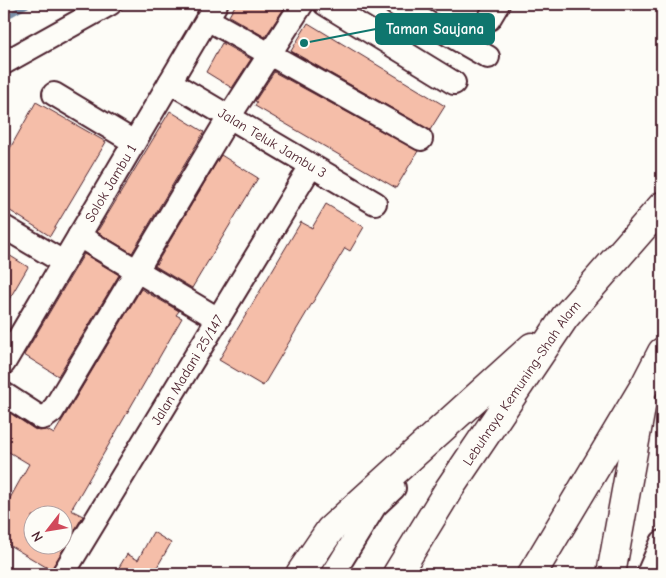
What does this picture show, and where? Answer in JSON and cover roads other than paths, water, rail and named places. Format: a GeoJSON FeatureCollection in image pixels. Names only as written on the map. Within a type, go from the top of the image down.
{"type":"FeatureCollection","features":[{"type":"Feature","properties":{"kind":"highway"},"geometry":{"type":"LineString","coordinates":[[639,232],[662,193]]}},
{"type":"Feature","properties":{"kind":"highway","name":"Lebuhraya Kemuning-Shah Alam"},"geometry":{"type":"LineString","coordinates":[[397,574],[449,489],[565,317],[662,206]]}},
{"type":"Feature","properties":{"kind":"highway"},"geometry":{"type":"LineString","coordinates":[[300,574],[330,530],[565,317]]}},
{"type":"Feature","properties":{"kind":"highway"},"geometry":{"type":"LineString","coordinates":[[532,574],[645,385],[662,352]]}},
{"type":"Feature","properties":{"kind":"highway"},"geometry":{"type":"LineString","coordinates":[[611,574],[645,385]]}},
{"type":"Feature","properties":{"kind":"street"},"geometry":{"type":"LineString","coordinates":[[4,63],[110,4]]}},
{"type":"Feature","properties":{"kind":"street"},"geometry":{"type":"LineString","coordinates":[[4,394],[41,418],[45,418],[52,412],[229,117],[302,4]]}},
{"type":"Feature","properties":{"kind":"street"},"geometry":{"type":"LineString","coordinates":[[325,4],[454,83]]}},
{"type":"Feature","properties":{"kind":"street"},"geometry":{"type":"LineString","coordinates":[[395,4],[488,57]]}},
{"type":"Feature","properties":{"kind":"street"},"geometry":{"type":"LineString","coordinates":[[212,11],[271,54],[421,139]]}},
{"type":"Feature","properties":{"kind":"street","name":"Solok Jambu 1"},"geometry":{"type":"LineString","coordinates":[[4,363],[212,11]]}},
{"type":"Feature","properties":{"kind":"street","name":"Jalan Teluk Jambu 3"},"geometry":{"type":"LineString","coordinates":[[170,82],[375,203]]}},
{"type":"Feature","properties":{"kind":"street"},"geometry":{"type":"LineString","coordinates":[[54,94],[134,142]]}},
{"type":"Feature","properties":{"kind":"street","name":"Jalan Madani 25/147"},"geometry":{"type":"LineString","coordinates":[[63,574],[311,166]]}},
{"type":"Feature","properties":{"kind":"street"},"geometry":{"type":"LineString","coordinates":[[4,227],[63,262]]}},
{"type":"Feature","properties":{"kind":"street"},"geometry":{"type":"LineString","coordinates":[[79,236],[218,319]]}},
{"type":"Feature","properties":{"kind":"street"},"geometry":{"type":"LineString","coordinates":[[333,574],[375,506],[460,428],[532,366]]}},
{"type":"Feature","properties":{"kind":"street"},"geometry":{"type":"LineString","coordinates":[[648,574],[662,542]]}},
{"type":"Feature","properties":{"kind":"waterway"},"geometry":{"type":"LineString","coordinates":[[4,18],[29,4]]}},
{"type":"Feature","properties":{"kind":"place","name":"Taman Saujana"},"geometry":{"type":"Point","coordinates":[304,43]}}]}
